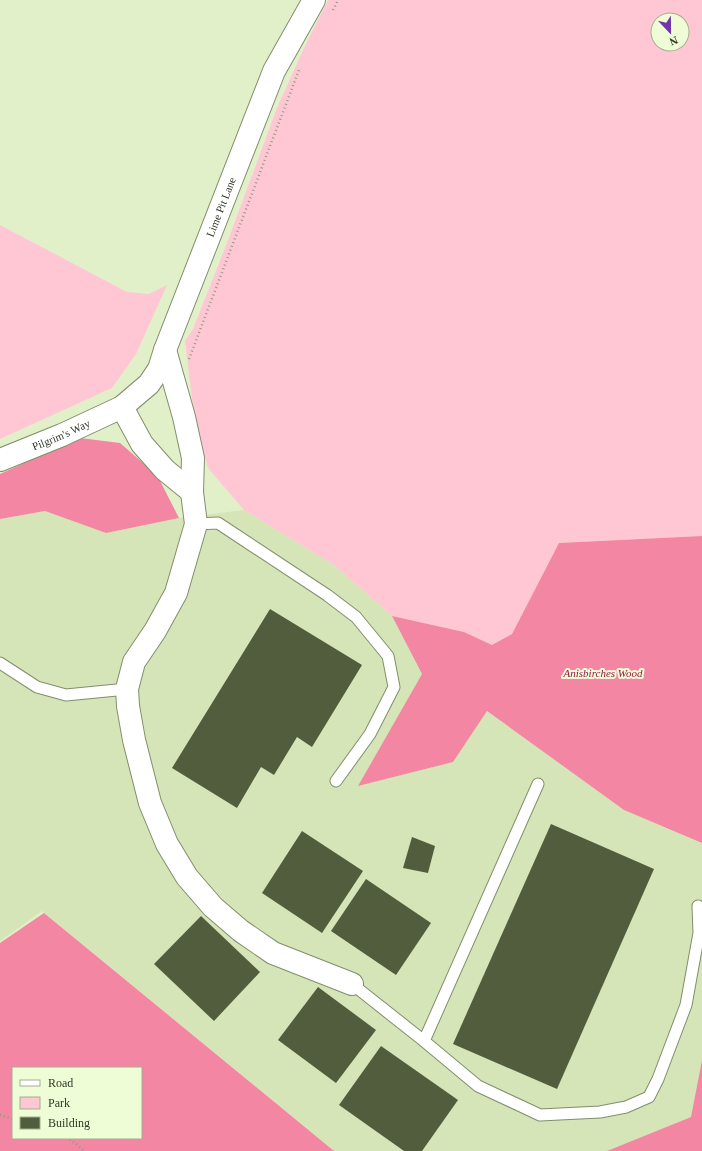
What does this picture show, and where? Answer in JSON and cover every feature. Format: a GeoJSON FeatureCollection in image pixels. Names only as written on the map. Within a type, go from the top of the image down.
{"type":"FeatureCollection","features":[{"type":"Feature","properties":{"kind":"street","name":"Lime Pit Lane"},"geometry":{"type":"LineString","coordinates":[[122,406],[149,384],[159,369],[165,350],[274,72],[314,0]]}},
{"type":"Feature","properties":{"kind":"street"},"geometry":{"type":"LineString","coordinates":[[165,350],[184,418],[193,458],[192,492],[196,524],[176,593],[155,631],[134,662],[127,689],[128,706],[134,740],[150,803],[167,844],[187,877],[213,907],[241,931],[273,953],[352,984]]}},
{"type":"Feature","properties":{"kind":"street"},"geometry":{"type":"LineString","coordinates":[[122,406],[142,444],[165,470],[192,492]]}},
{"type":"Feature","properties":{"kind":"street","name":"Pilgrim's Way"},"geometry":{"type":"LineString","coordinates":[[0,460],[62,435],[122,406]]}},
{"type":"Feature","properties":{"kind":"lane"},"geometry":{"type":"LineString","coordinates":[[196,524],[218,523],[327,595],[356,617],[388,656],[394,687],[370,734],[336,780]]}},
{"type":"Feature","properties":{"kind":"lane"},"geometry":{"type":"LineString","coordinates":[[0,663],[37,687],[66,695],[127,689]]}},
{"type":"Feature","properties":{"kind":"lane"},"geometry":{"type":"LineString","coordinates":[[424,1041],[538,784]]}},
{"type":"Feature","properties":{"kind":"lane"},"geometry":{"type":"LineString","coordinates":[[352,984],[478,1086],[540,1116],[600,1112],[626,1107],[649,1097],[658,1079],[686,1006],[699,933],[698,906]]}},
{"type":"Feature","properties":{"kind":"path"},"geometry":{"type":"LineString","coordinates":[[331,13],[338,0]]}},
{"type":"Feature","properties":{"kind":"path"},"geometry":{"type":"LineString","coordinates":[[165,350],[188,360],[302,66]]}},
{"type":"Feature","properties":{"kind":"path"},"geometry":{"type":"LineString","coordinates":[[0,1114],[12,1119]]}},
{"type":"Feature","properties":{"kind":"path"},"geometry":{"type":"LineString","coordinates":[[68,1139],[85,1151]]}},
{"type":"Feature","properties":{"kind":"shaded area"},"geometry":{"type":"Polygon","coordinates":[[[244,510],[334,565],[392,616],[422,674],[358,786],[452,762],[487,711],[624,810],[702,843],[702,1060],[691,1117],[607,1151],[334,1151],[42,911],[0,941],[0,519],[45,511],[106,533],[179,518],[244,510]]]}},
{"type":"Feature","properties":{"kind":"green space"},"geometry":{"type":"Polygon","coordinates":[[[328,0],[702,0],[702,536],[559,543],[512,634],[492,645],[464,632],[392,616],[334,565],[244,510],[208,468],[194,414],[185,341],[193,329],[227,243],[277,108],[304,48],[328,0]]]}},
{"type":"Feature","properties":{"kind":"green space"},"geometry":{"type":"Polygon","coordinates":[[[0,225],[127,292],[149,294],[167,285],[136,354],[112,388],[0,439],[0,225]]]}},
{"type":"Feature","properties":{"kind":"green space"},"geometry":{"type":"Polygon","coordinates":[[[80,438],[120,443],[157,475],[179,518],[106,533],[45,511],[0,519],[0,474],[80,438]]]}},
{"type":"Feature","properties":{"kind":"green space","name":"Anisbirches Wood"},"geometry":{"type":"Polygon","coordinates":[[[702,536],[702,843],[624,810],[487,711],[453,762],[358,786],[422,674],[392,616],[464,632],[492,645],[512,634],[559,543],[702,536]]]}},
{"type":"Feature","properties":{"kind":"green space"},"geometry":{"type":"Polygon","coordinates":[[[44,913],[334,1151],[0,1151],[0,943],[44,913]]]}},
{"type":"Feature","properties":{"kind":"green space"},"geometry":{"type":"Polygon","coordinates":[[[702,1060],[702,1151],[607,1151],[691,1117],[702,1060]]]}},
{"type":"Feature","properties":{"kind":"building"},"geometry":{"type":"Polygon","coordinates":[[[270,609],[362,665],[312,747],[297,737],[274,775],[261,767],[237,808],[172,768],[270,609]]]}},
{"type":"Feature","properties":{"kind":"building"},"geometry":{"type":"Polygon","coordinates":[[[551,824],[654,869],[557,1089],[453,1044],[551,824]]]}},
{"type":"Feature","properties":{"kind":"building"},"geometry":{"type":"Polygon","coordinates":[[[302,831],[363,871],[322,933],[262,893],[302,831]]]}},
{"type":"Feature","properties":{"kind":"building"},"geometry":{"type":"Polygon","coordinates":[[[412,837],[435,846],[428,873],[403,868],[412,837]]]}},
{"type":"Feature","properties":{"kind":"building"},"geometry":{"type":"Polygon","coordinates":[[[366,879],[431,923],[396,975],[331,931],[366,879]]]}},
{"type":"Feature","properties":{"kind":"building"},"geometry":{"type":"Polygon","coordinates":[[[201,916],[260,972],[214,1021],[154,964],[201,916]]]}},
{"type":"Feature","properties":{"kind":"building"},"geometry":{"type":"Polygon","coordinates":[[[318,987],[376,1030],[336,1083],[278,1040],[318,987]]]}},
{"type":"Feature","properties":{"kind":"building"},"geometry":{"type":"Polygon","coordinates":[[[381,1046],[458,1100],[422,1151],[404,1151],[339,1105],[381,1046]]]}}]}
